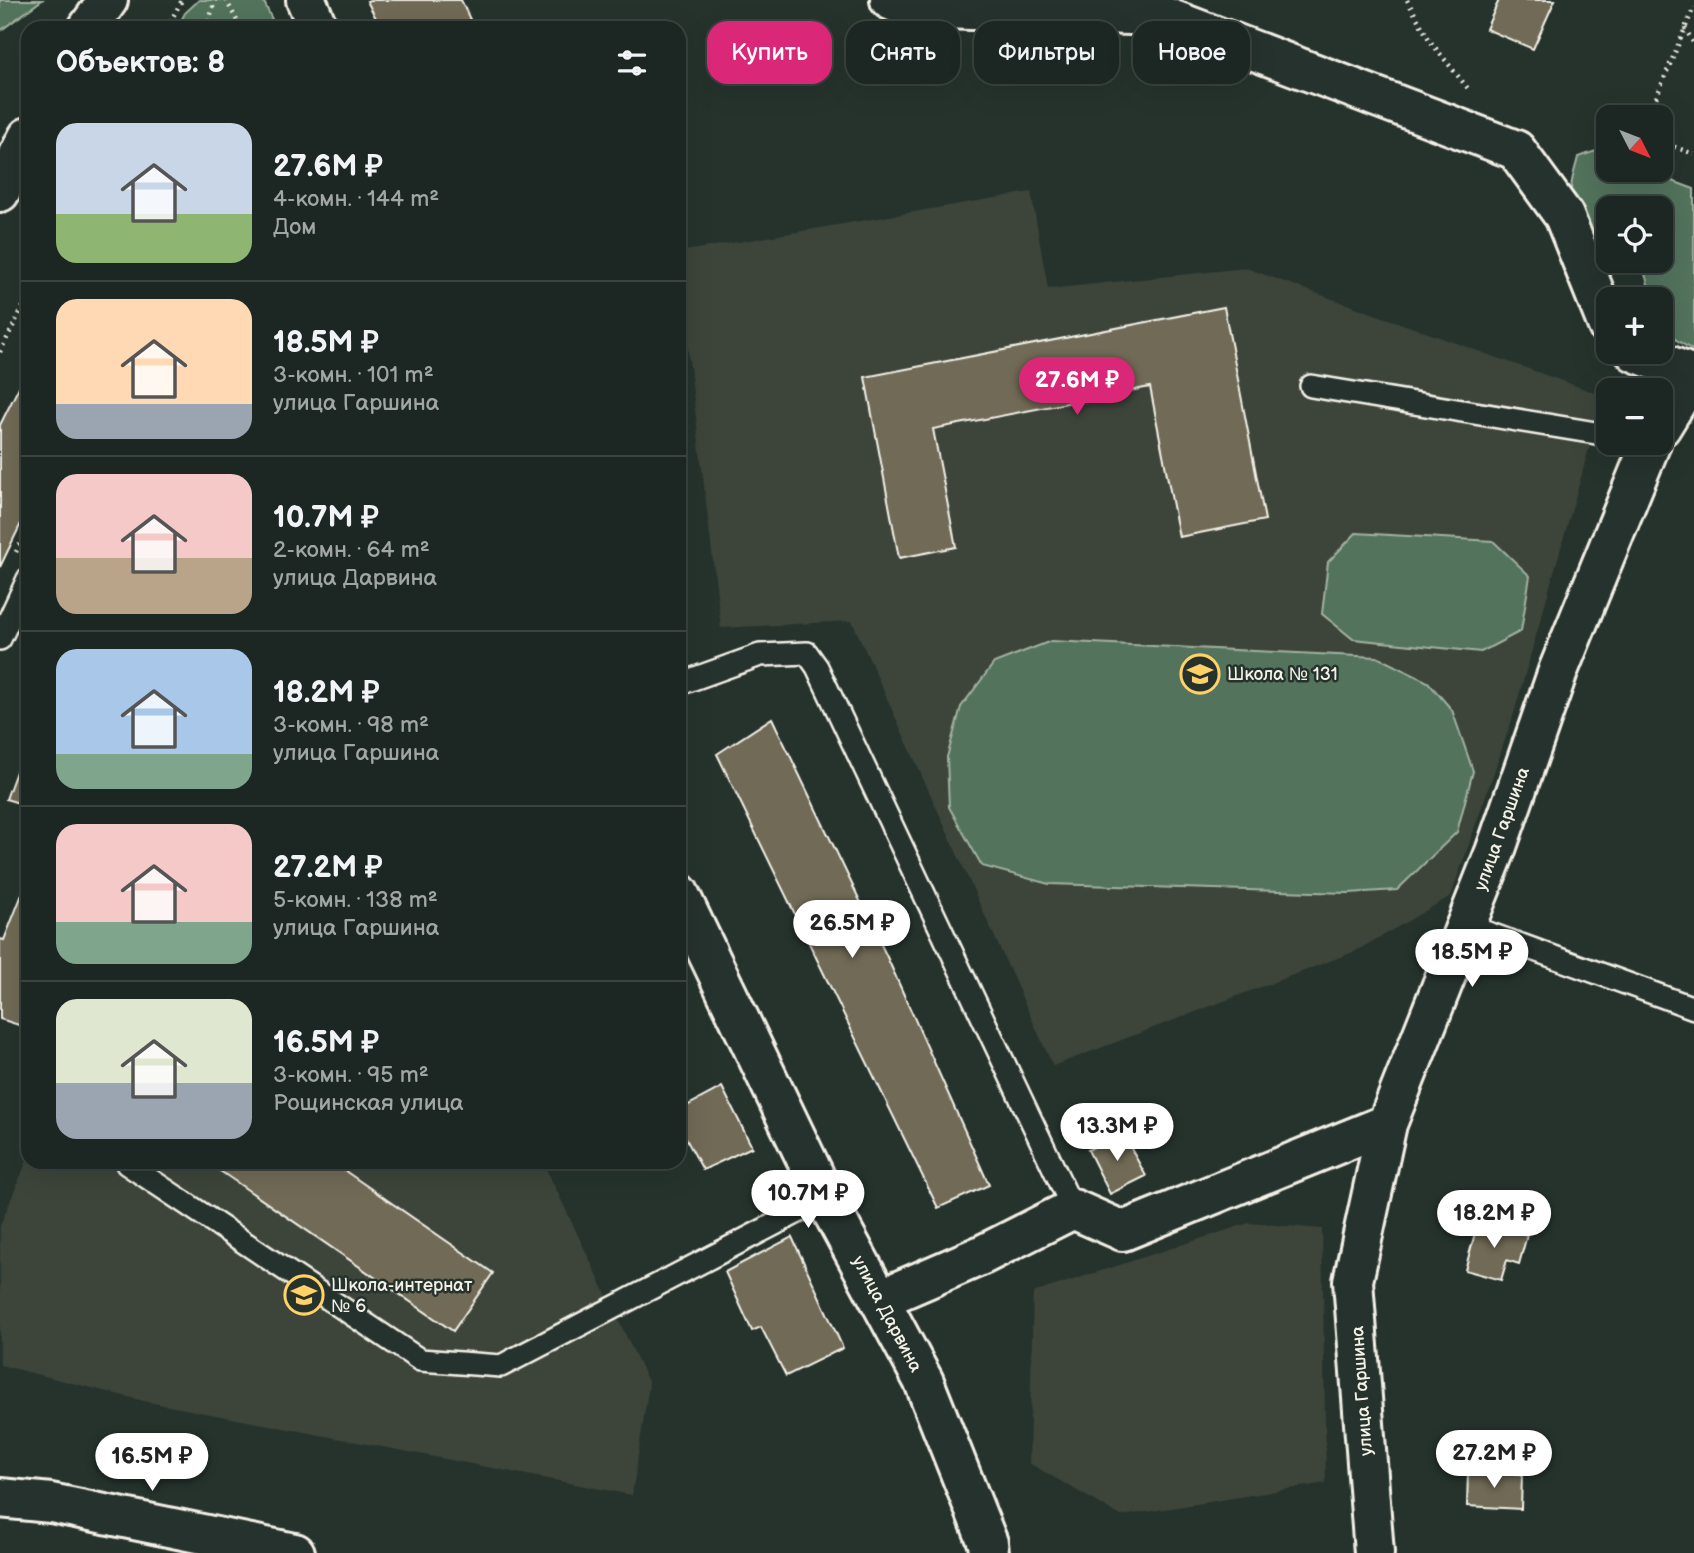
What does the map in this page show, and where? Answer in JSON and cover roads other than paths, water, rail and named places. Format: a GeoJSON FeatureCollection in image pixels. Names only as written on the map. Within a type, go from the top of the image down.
{"type":"FeatureCollection","features":[{"type":"Feature","properties":{"kind":"street"},"geometry":{"type":"LineString","coordinates":[[93,21],[108,0]]}},
{"type":"Feature","properties":{"kind":"street"},"geometry":{"type":"LineString","coordinates":[[306,0],[314,21]]}},
{"type":"Feature","properties":{"kind":"street"},"geometry":{"type":"LineString","coordinates":[[890,0],[908,8],[1163,16],[1516,150],[1564,216],[1596,296]]}},
{"type":"Feature","properties":{"kind":"street"},"geometry":{"type":"LineString","coordinates":[[0,192],[21,150]]}},
{"type":"Feature","properties":{"kind":"street"},"geometry":{"type":"LineString","coordinates":[[1666,364],[1694,375],[1673,408]]}},
{"type":"Feature","properties":{"kind":"street","name":"улица Гаршина"},"geometry":{"type":"LineString","coordinates":[[1374,1553],[1353,1281],[1387,1124],[1495,852],[1558,671],[1646,455]]}},
{"type":"Feature","properties":{"kind":"street","name":"улица Дарвина"},"geometry":{"type":"LineString","coordinates":[[686,907],[825,1198],[924,1382],[988,1543],[989,1553]]}},
{"type":"Feature","properties":{"kind":"street"},"geometry":{"type":"LineString","coordinates":[[880,1299],[982,1255],[1073,1209],[1122,1231],[1387,1124]]}},
{"type":"Feature","properties":{"kind":"street"},"geometry":{"type":"LineString","coordinates":[[0,1498],[51,1503],[295,1553]]}},
{"type":"Feature","properties":{"kind":"lane"},"geometry":{"type":"LineString","coordinates":[[1311,386],[1596,433]]}},
{"type":"Feature","properties":{"kind":"lane"},"geometry":{"type":"LineString","coordinates":[[0,639],[21,594]]}},
{"type":"Feature","properties":{"kind":"lane"},"geometry":{"type":"LineString","coordinates":[[686,681],[760,655],[807,653],[817,667],[1073,1209]]}},
{"type":"Feature","properties":{"kind":"lane"},"geometry":{"type":"LineString","coordinates":[[1466,925],[1694,1008]]}},
{"type":"Feature","properties":{"kind":"lane"},"geometry":{"type":"LineString","coordinates":[[134,1169],[420,1360],[501,1366],[825,1198]]}},
{"type":"Feature","properties":{"kind":"place","name":"Школа № 131"},"geometry":{"type":"Point","coordinates":[1200,674]}},
{"type":"Feature","properties":{"kind":"place","name":"Школа-интернат № 6"},"geometry":{"type":"Point","coordinates":[304,1295]}}]}
